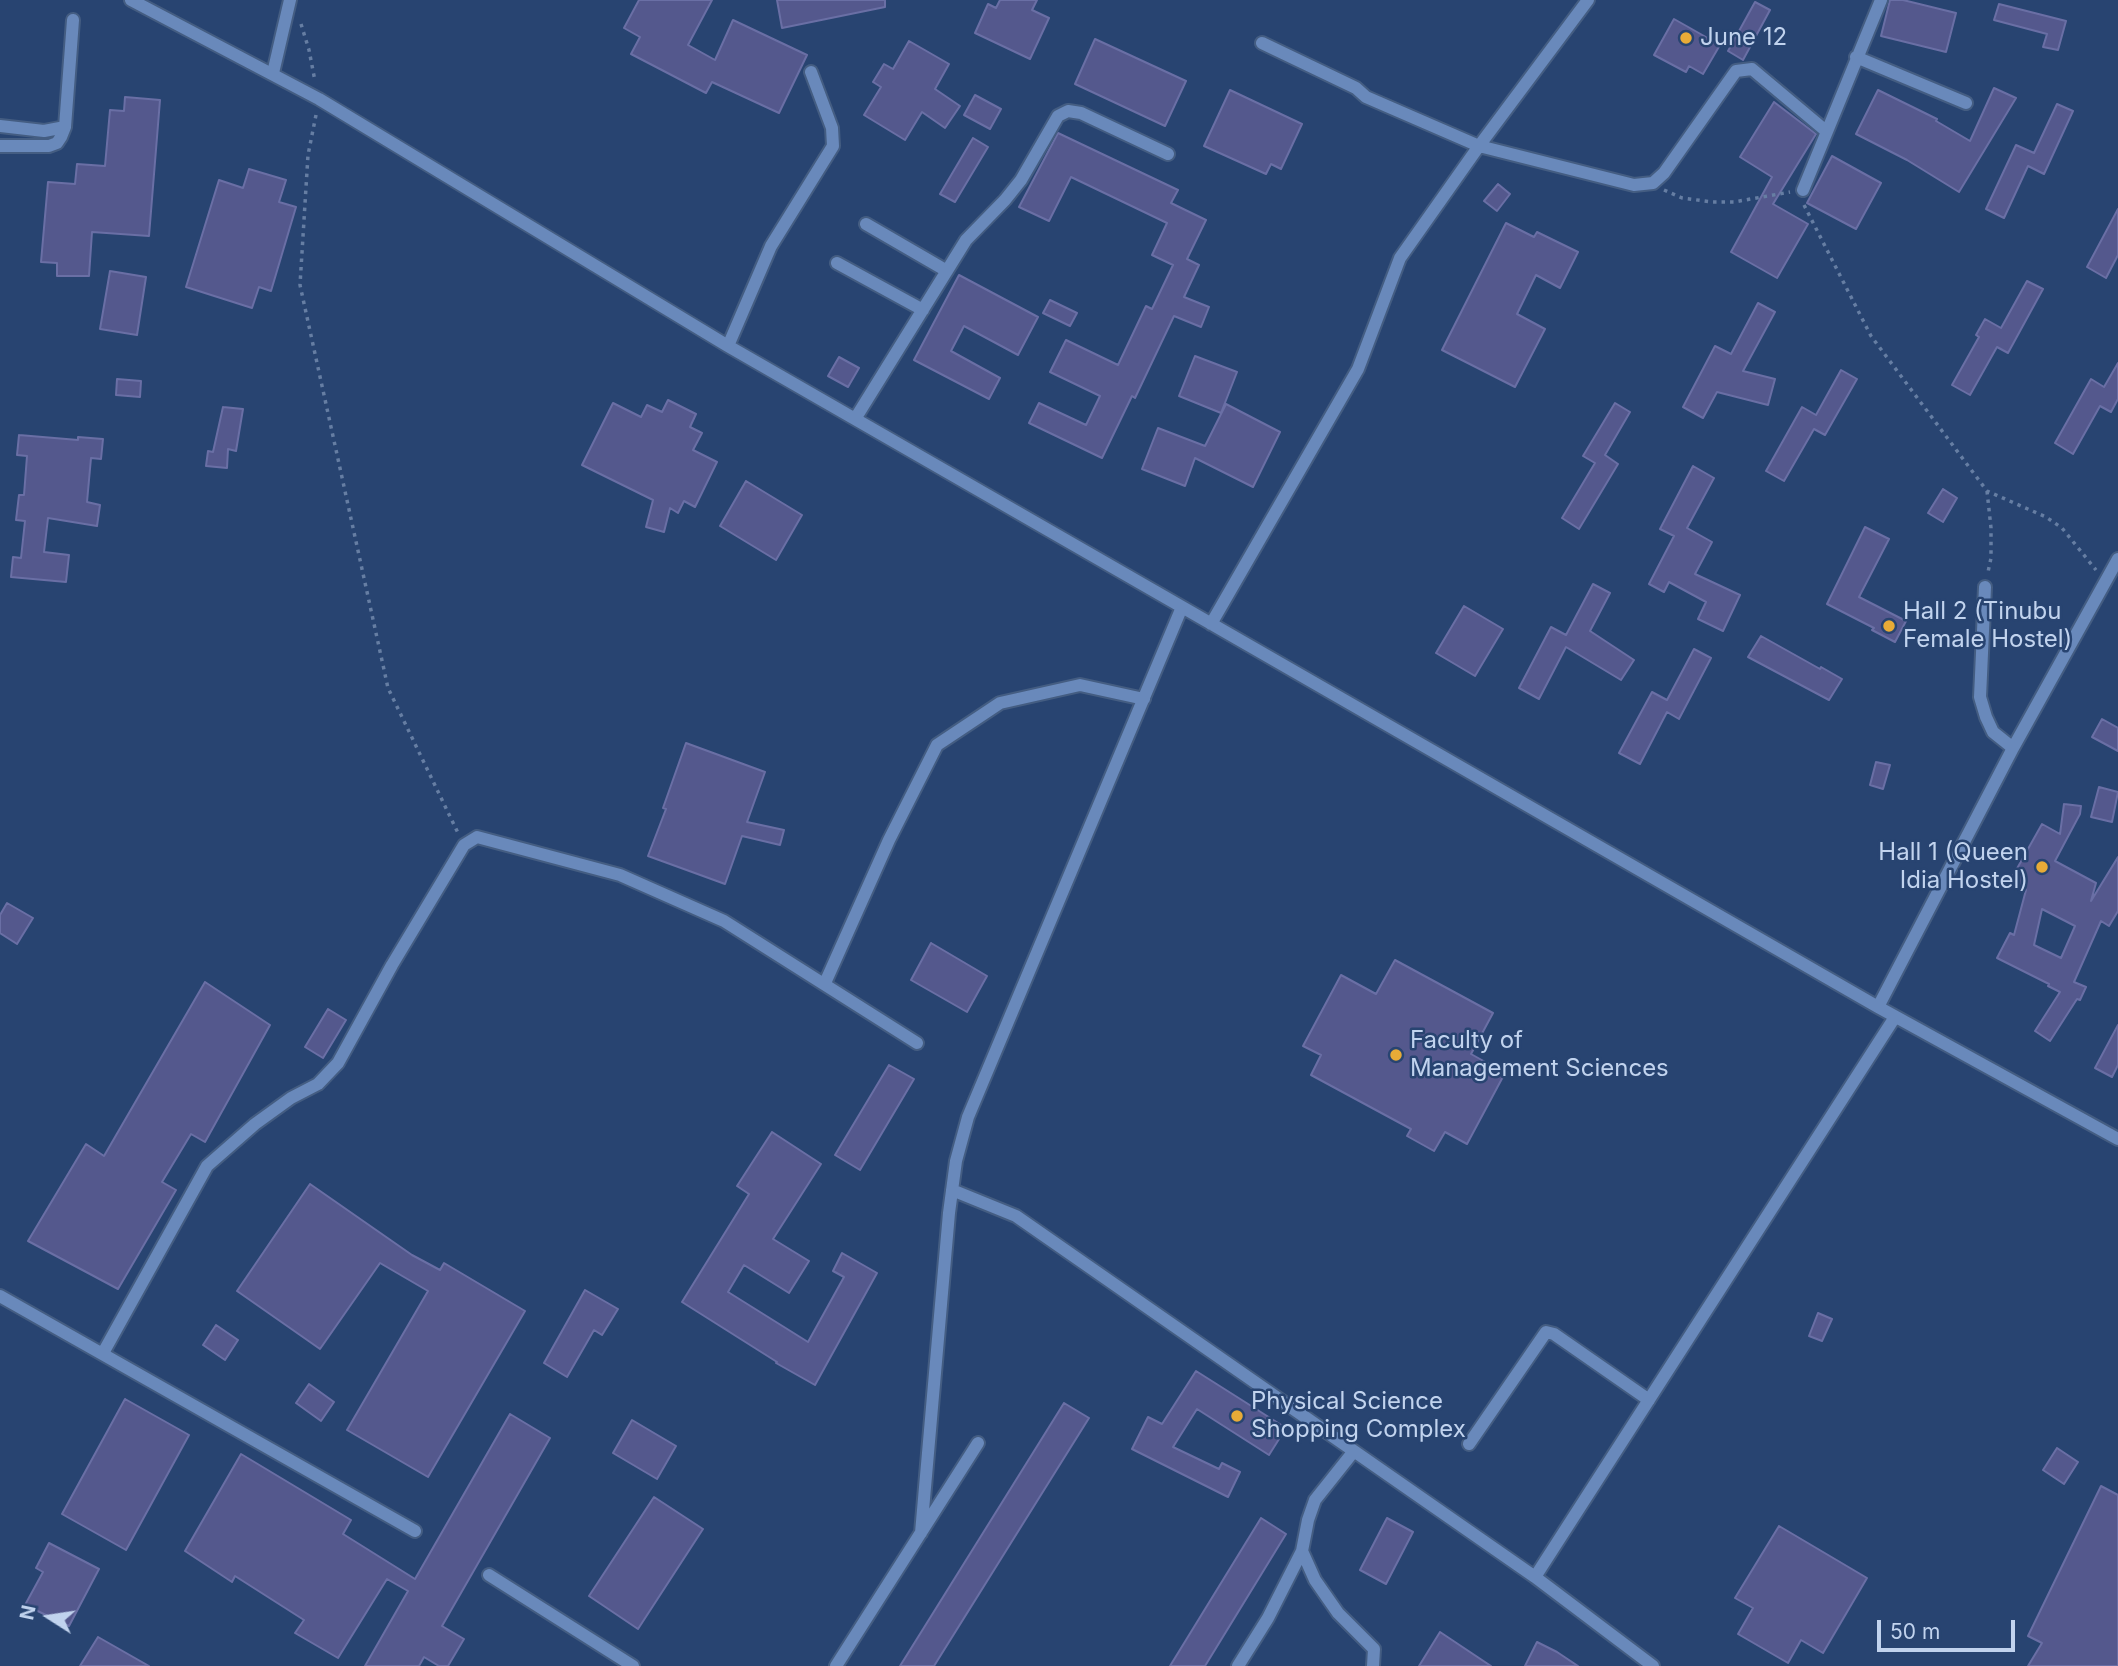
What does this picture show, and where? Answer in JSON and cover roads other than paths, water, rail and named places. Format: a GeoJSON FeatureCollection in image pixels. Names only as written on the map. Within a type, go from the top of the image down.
{"type":"FeatureCollection","features":[{"type":"Feature","properties":{"kind":"street"},"geometry":{"type":"LineString","coordinates":[[131,0],[319,99],[855,419],[1895,1017],[2118,1139]]}},
{"type":"Feature","properties":{"kind":"street"},"geometry":{"type":"LineString","coordinates":[[1211,624],[1358,369],[1400,258],[1479,146],[1588,0]]}},
{"type":"Feature","properties":{"kind":"street"},"geometry":{"type":"LineString","coordinates":[[1803,190],[1881,0]]}},
{"type":"Feature","properties":{"kind":"street"},"geometry":{"type":"LineString","coordinates":[[273,73],[289,3]]}},
{"type":"Feature","properties":{"kind":"street"},"geometry":{"type":"LineString","coordinates":[[0,146],[49,146],[57,143],[65,127],[74,20]]}},
{"type":"Feature","properties":{"kind":"street"},"geometry":{"type":"LineString","coordinates":[[1262,43],[1356,88],[1366,97],[1479,146],[1634,185],[1654,183],[1664,173],[1736,71],[1752,69],[1826,131]]}},
{"type":"Feature","properties":{"kind":"street"},"geometry":{"type":"LineString","coordinates":[[1856,57],[1966,103]]}},
{"type":"Feature","properties":{"kind":"street"},"geometry":{"type":"LineString","coordinates":[[728,345],[771,246],[833,146],[832,128],[811,72]]}},
{"type":"Feature","properties":{"kind":"street"},"geometry":{"type":"LineString","coordinates":[[855,419],[966,240],[1021,180],[1058,116],[1068,111],[1081,113],[1168,153]]}},
{"type":"Feature","properties":{"kind":"street"},"geometry":{"type":"LineString","coordinates":[[0,126],[44,131],[65,127]]}},
{"type":"Feature","properties":{"kind":"street"},"geometry":{"type":"LineString","coordinates":[[866,224],[947,271]]}},
{"type":"Feature","properties":{"kind":"street"},"geometry":{"type":"LineString","coordinates":[[837,262],[923,310]]}},
{"type":"Feature","properties":{"kind":"street"},"geometry":{"type":"LineString","coordinates":[[1878,1007],[2013,748],[2118,559]]}},
{"type":"Feature","properties":{"kind":"street"},"geometry":{"type":"LineString","coordinates":[[1985,587],[1980,697],[1993,732],[2013,748]]}},
{"type":"Feature","properties":{"kind":"street"},"geometry":{"type":"LineString","coordinates":[[921,1533],[952,1190],[956,1161],[968,1118],[1182,607]]}},
{"type":"Feature","properties":{"kind":"street"},"geometry":{"type":"LineString","coordinates":[[825,983],[888,840],[937,745],[1000,703],[1080,685],[1144,699]]}},
{"type":"Feature","properties":{"kind":"street"},"geometry":{"type":"LineString","coordinates":[[103,1353],[207,1166],[255,1124],[291,1098],[318,1084],[338,1063],[392,965],[464,845],[477,837],[620,875],[724,921],[917,1043]]}},
{"type":"Feature","properties":{"kind":"street"},"geometry":{"type":"LineString","coordinates":[[1535,1577],[1895,1017]]}},
{"type":"Feature","properties":{"kind":"street"},"geometry":{"type":"LineString","coordinates":[[952,1190],[1016,1216],[1535,1577],[1653,1666]]}},
{"type":"Feature","properties":{"kind":"street"},"geometry":{"type":"LineString","coordinates":[[0,1296],[415,1531]]}},
{"type":"Feature","properties":{"kind":"street"},"geometry":{"type":"LineString","coordinates":[[1469,1444],[1546,1332],[1554,1334],[1649,1400]]}},
{"type":"Feature","properties":{"kind":"street"},"geometry":{"type":"LineString","coordinates":[[836,1666],[978,1443]]}},
{"type":"Feature","properties":{"kind":"street"},"geometry":{"type":"LineString","coordinates":[[1238,1666],[1268,1618],[1302,1551],[1315,1500],[1354,1451]]}},
{"type":"Feature","properties":{"kind":"street"},"geometry":{"type":"LineString","coordinates":[[1302,1551],[1315,1580],[1338,1613],[1374,1648],[1373,1666]]}},
{"type":"Feature","properties":{"kind":"street"},"geometry":{"type":"LineString","coordinates":[[489,1575],[633,1666]]}},
{"type":"Feature","properties":{"kind":"place","name":"June 12"},"geometry":{"type":"Point","coordinates":[1686,38]}},
{"type":"Feature","properties":{"kind":"place","name":"Hall 2 (Tinubu Female Hostel)"},"geometry":{"type":"Point","coordinates":[1889,626]}},
{"type":"Feature","properties":{"kind":"place","name":"Hall 1 (Queen Idia Hostel)"},"geometry":{"type":"Point","coordinates":[2042,867]}},
{"type":"Feature","properties":{"kind":"place","name":"Faculty of Management Sciences"},"geometry":{"type":"Point","coordinates":[1396,1055]}},
{"type":"Feature","properties":{"kind":"place","name":"Physical Science Shopping Complex"},"geometry":{"type":"Point","coordinates":[1237,1416]}}]}
